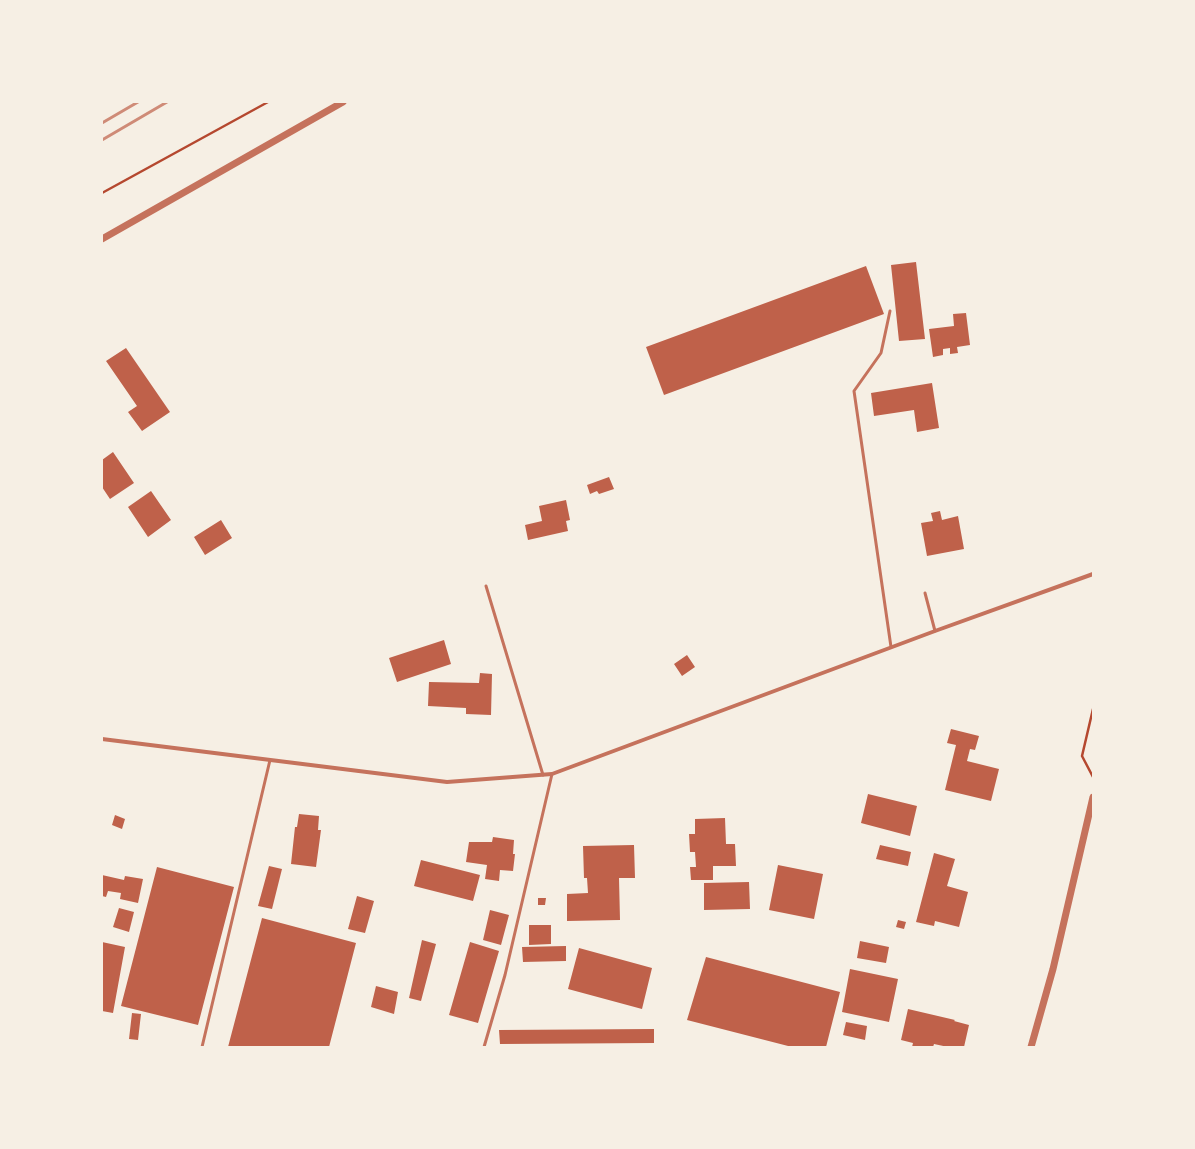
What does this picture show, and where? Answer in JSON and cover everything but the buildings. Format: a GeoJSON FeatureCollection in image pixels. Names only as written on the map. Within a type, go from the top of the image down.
{"type":"FeatureCollection","features":[{"type":"Feature","properties":{"kind":"street"},"geometry":{"type":"LineString","coordinates":[[102,239],[343,102]]}},
{"type":"Feature","properties":{"kind":"street"},"geometry":{"type":"LineString","coordinates":[[102,739],[447,782],[552,774],[935,631],[1093,574]]}},
{"type":"Feature","properties":{"kind":"street"},"geometry":{"type":"LineString","coordinates":[[1031,1047],[1053,969],[1093,797]]}},
{"type":"Feature","properties":{"kind":"lane"},"geometry":{"type":"LineString","coordinates":[[890,311],[881,353],[854,392],[891,648]]}},
{"type":"Feature","properties":{"kind":"lane"},"geometry":{"type":"LineString","coordinates":[[486,586],[543,775]]}},
{"type":"Feature","properties":{"kind":"lane"},"geometry":{"type":"LineString","coordinates":[[925,593],[935,631]]}},
{"type":"Feature","properties":{"kind":"lane"},"geometry":{"type":"LineString","coordinates":[[202,1047],[270,760]]}},
{"type":"Feature","properties":{"kind":"lane"},"geometry":{"type":"LineString","coordinates":[[484,1047],[505,975],[552,774]]}},
{"type":"Feature","properties":{"kind":"path"},"geometry":{"type":"LineString","coordinates":[[102,193],[268,102]]}},
{"type":"Feature","properties":{"kind":"path"},"geometry":{"type":"LineString","coordinates":[[1093,709],[1082,756],[1093,777]]}},
{"type":"Feature","properties":{"kind":"railway"},"geometry":{"type":"LineString","coordinates":[[102,123],[138,102]]}},
{"type":"Feature","properties":{"kind":"railway"},"geometry":{"type":"LineString","coordinates":[[102,140],[167,102]]}}]}
